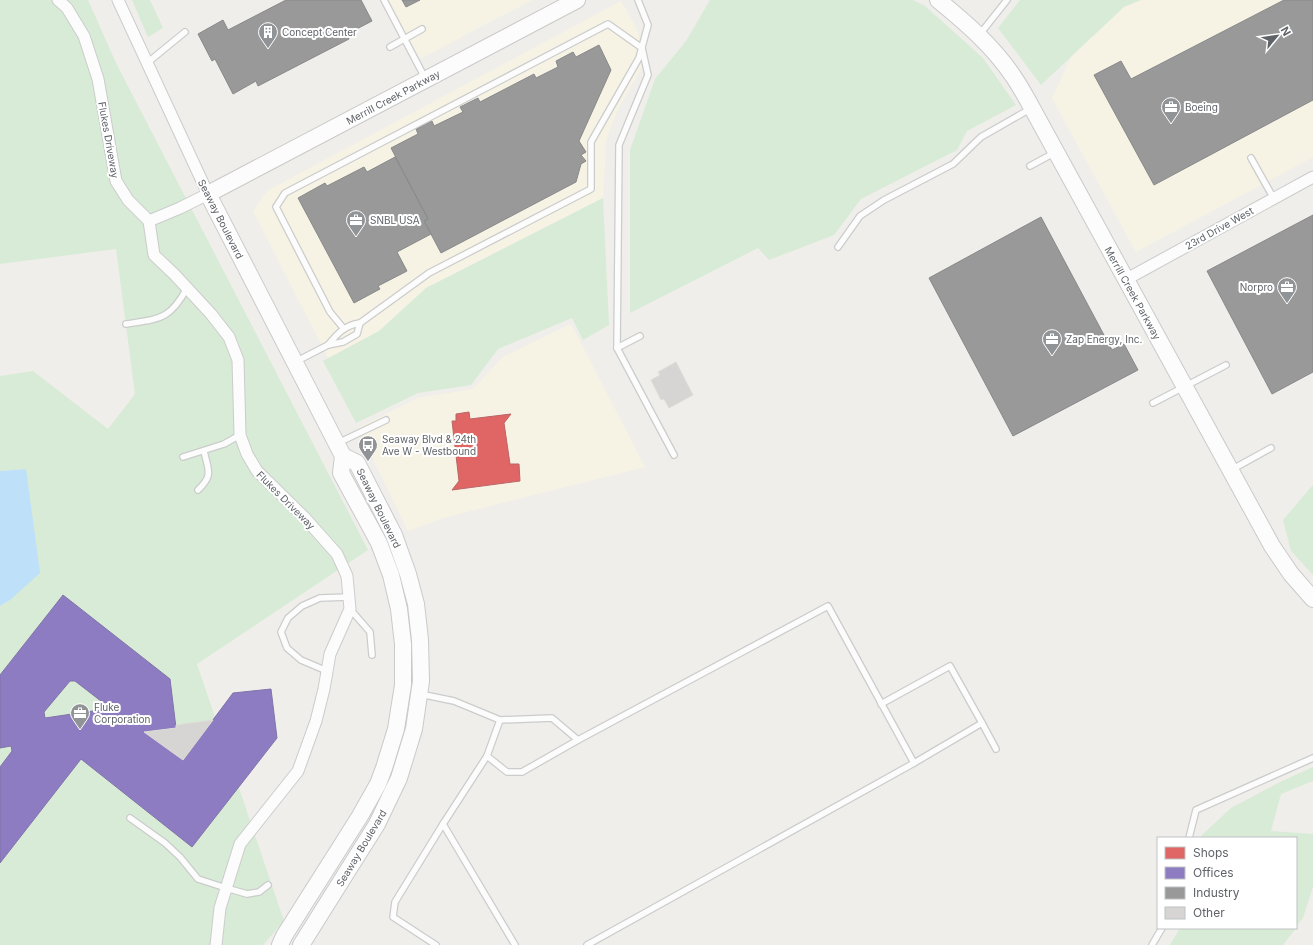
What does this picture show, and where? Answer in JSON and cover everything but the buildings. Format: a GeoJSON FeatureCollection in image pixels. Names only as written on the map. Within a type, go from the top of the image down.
{"type":"FeatureCollection","features":[{"type":"Feature","properties":{"kind":"street","name":"Flukes Driveway"},"geometry":{"type":"LineString","coordinates":[[58,0],[67,8],[84,36],[96,71],[116,181],[128,200],[149,221],[154,255],[211,314],[229,337],[238,360],[240,435],[246,454],[257,471],[304,517],[337,554],[347,576],[350,609],[330,654],[324,689],[316,720],[298,771],[240,844],[220,908],[216,945]]}},
{"type":"Feature","properties":{"kind":"street","name":"Seaway Boulevard"},"geometry":{"type":"LineString","coordinates":[[118,0],[208,194],[339,450],[357,463],[394,535],[408,574],[416,604],[420,640],[421,681],[410,693],[396,729],[378,784],[360,816],[284,936],[280,945]]}},
{"type":"Feature","properties":{"kind":"street","name":"Merrill Creek Parkway"},"geometry":{"type":"LineString","coordinates":[[208,194],[577,0]]}},
{"type":"Feature","properties":{"kind":"street","name":"Merrill Creek Parkway"},"geometry":{"type":"LineString","coordinates":[[938,0],[964,21],[1013,75],[1272,546],[1291,574],[1313,599]]}},
{"type":"Feature","properties":{"kind":"street","name":"23rd Drive West"},"geometry":{"type":"LineString","coordinates":[[1125,280],[1313,177]]}},
{"type":"Feature","properties":{"kind":"street"},"geometry":{"type":"LineString","coordinates":[[149,221],[208,194]]}},
{"type":"Feature","properties":{"kind":"street","name":"Seaway Boulevard"},"geometry":{"type":"LineString","coordinates":[[301,945],[377,824],[399,778],[414,729],[410,693]]}},
{"type":"Feature","properties":{"kind":"lane"},"geometry":{"type":"LineString","coordinates":[[384,0],[426,80]]}},
{"type":"Feature","properties":{"kind":"lane"},"geometry":{"type":"LineString","coordinates":[[328,345],[338,332],[350,325],[360,323],[429,273],[591,189],[591,142],[639,58],[648,25],[638,0]]}},
{"type":"Feature","properties":{"kind":"lane"},"geometry":{"type":"LineString","coordinates":[[979,36],[1007,0]]}},
{"type":"Feature","properties":{"kind":"lane"},"geometry":{"type":"LineString","coordinates":[[344,329],[330,312],[276,207],[285,193],[608,24],[642,48],[648,75],[619,145],[617,348],[674,455]]}},
{"type":"Feature","properties":{"kind":"lane"},"geometry":{"type":"LineString","coordinates":[[390,46],[422,29]]}},
{"type":"Feature","properties":{"kind":"lane"},"geometry":{"type":"LineString","coordinates":[[147,63],[185,32]]}},
{"type":"Feature","properties":{"kind":"lane"},"geometry":{"type":"LineString","coordinates":[[838,247],[860,216],[884,200],[953,164],[981,137],[1032,108]]}},
{"type":"Feature","properties":{"kind":"lane"},"geometry":{"type":"LineString","coordinates":[[1030,166],[1056,152]]}},
{"type":"Feature","properties":{"kind":"lane"},"geometry":{"type":"LineString","coordinates":[[1250,158],[1274,199]]}},
{"type":"Feature","properties":{"kind":"lane"},"geometry":{"type":"LineString","coordinates":[[126,324],[157,319],[170,312],[180,301],[187,288]]}},
{"type":"Feature","properties":{"kind":"lane"},"geometry":{"type":"LineString","coordinates":[[295,362],[328,345],[343,342],[357,334],[360,323]]}},
{"type":"Feature","properties":{"kind":"lane"},"geometry":{"type":"LineString","coordinates":[[617,348],[640,336]]}},
{"type":"Feature","properties":{"kind":"lane"},"geometry":{"type":"LineString","coordinates":[[1153,403],[1226,365]]}},
{"type":"Feature","properties":{"kind":"lane"},"geometry":{"type":"LineString","coordinates":[[339,450],[386,420]]}},
{"type":"Feature","properties":{"kind":"lane"},"geometry":{"type":"LineString","coordinates":[[183,457],[224,444],[240,435]]}},
{"type":"Feature","properties":{"kind":"lane"},"geometry":{"type":"LineString","coordinates":[[1230,470],[1271,448]]}},
{"type":"Feature","properties":{"kind":"lane"},"geometry":{"type":"LineString","coordinates":[[198,490],[206,482],[209,474],[204,451]]}},
{"type":"Feature","properties":{"kind":"lane"},"geometry":{"type":"LineString","coordinates":[[327,671],[301,660],[291,652],[287,648],[281,632],[288,618],[302,606],[320,598],[349,597]]}},
{"type":"Feature","properties":{"kind":"lane"},"geometry":{"type":"LineString","coordinates":[[487,756],[507,772],[522,772],[578,740],[828,606],[914,763]]}},
{"type":"Feature","properties":{"kind":"lane"},"geometry":{"type":"LineString","coordinates":[[350,609],[370,632],[372,655]]}},
{"type":"Feature","properties":{"kind":"lane"},"geometry":{"type":"LineString","coordinates":[[882,704],[950,666],[996,749]]}},
{"type":"Feature","properties":{"kind":"lane"},"geometry":{"type":"LineString","coordinates":[[410,693],[454,701],[500,720],[552,718],[578,740]]}},
{"type":"Feature","properties":{"kind":"lane"},"geometry":{"type":"LineString","coordinates":[[436,945],[393,917],[395,902],[487,756],[500,720]]}},
{"type":"Feature","properties":{"kind":"lane"},"geometry":{"type":"LineString","coordinates":[[587,945],[914,763],[982,723]]}},
{"type":"Feature","properties":{"kind":"lane"},"geometry":{"type":"LineString","coordinates":[[1189,837],[1196,810],[1313,758]]}},
{"type":"Feature","properties":{"kind":"lane"},"geometry":{"type":"LineString","coordinates":[[130,818],[165,843],[180,856],[198,879],[247,894],[259,892],[268,885]]}},
{"type":"Feature","properties":{"kind":"lane"},"geometry":{"type":"LineString","coordinates":[[443,824],[515,945]]}},
{"type":"Feature","properties":{"kind":"lane"},"geometry":{"type":"LineString","coordinates":[[1152,945],[1161,929]]}},
{"type":"Feature","properties":{"kind":"shaded area"},"geometry":{"type":"Polygon","coordinates":[[[388,0],[532,0],[420,59],[388,0]]]}},
{"type":"Feature","properties":{"kind":"shaded area"},"geometry":{"type":"Polygon","coordinates":[[[1125,0],[1313,0],[1313,157],[1136,252],[1052,98],[1093,11],[1125,0]]]}},
{"type":"Feature","properties":{"kind":"shaded area"},"geometry":{"type":"Polygon","coordinates":[[[621,1],[638,31],[642,67],[618,109],[606,140],[603,198],[426,288],[379,331],[328,358],[253,211],[267,191],[621,1]]]}},
{"type":"Feature","properties":{"kind":"shaded area"},"geometry":{"type":"Polygon","coordinates":[[[571,324],[645,467],[443,518],[408,531],[358,428],[418,398],[473,389],[503,357],[571,324]]]}},
{"type":"Feature","properties":{"kind":"green space"},"geometry":{"type":"Polygon","coordinates":[[[0,0],[88,0],[116,63],[368,550],[197,664],[284,921],[263,945],[0,945],[0,606],[10,600],[25,469],[0,471],[0,376],[33,371],[108,429],[135,394],[116,249],[0,264],[0,0]]]}},
{"type":"Feature","properties":{"kind":"green space"},"geometry":{"type":"Polygon","coordinates":[[[132,0],[150,0],[163,28],[148,37],[132,0]]]}},
{"type":"Feature","properties":{"kind":"green space"},"geometry":{"type":"Polygon","coordinates":[[[710,0],[913,0],[925,6],[983,58],[1016,105],[967,131],[957,150],[861,199],[834,235],[769,260],[758,248],[630,313],[630,150],[655,79],[686,41],[710,0]]]}},
{"type":"Feature","properties":{"kind":"green space"},"geometry":{"type":"Polygon","coordinates":[[[1020,0],[1141,0],[1124,7],[1041,85],[998,28],[1020,0]]]}},
{"type":"Feature","properties":{"kind":"green space"},"geometry":{"type":"Polygon","coordinates":[[[603,198],[609,325],[583,340],[572,318],[498,349],[471,385],[418,393],[356,423],[323,361],[379,331],[426,288],[603,198]]]}},
{"type":"Feature","properties":{"kind":"green space"},"geometry":{"type":"Polygon","coordinates":[[[1313,485],[1313,575],[1291,551],[1283,520],[1313,485]]]}},
{"type":"Feature","properties":{"kind":"green space"},"geometry":{"type":"Polygon","coordinates":[[[1313,767],[1313,781],[1281,794],[1271,831],[1313,834],[1313,887],[1303,918],[1297,926],[1297,837],[1202,837],[1202,835],[1231,808],[1280,782],[1313,767]]]}},
{"type":"Feature","properties":{"kind":"green space"},"geometry":{"type":"Polygon","coordinates":[[[1179,929],[1295,929],[1283,945],[1170,945],[1179,929]]]}},
{"type":"Feature","properties":{"kind":"water"},"geometry":{"type":"Polygon","coordinates":[[[26,469],[40,573],[10,600],[0,606],[0,471],[26,469]]]}},
{"type":"Feature","properties":{"kind":"place","name":"Concept Center"},"geometry":{"type":"Point","coordinates":[268,49]}},
{"type":"Feature","properties":{"kind":"place","name":"Boeing"},"geometry":{"type":"Point","coordinates":[1171,124]}},
{"type":"Feature","properties":{"kind":"place","name":"SNBL USA"},"geometry":{"type":"Point","coordinates":[356,237]}},
{"type":"Feature","properties":{"kind":"place","name":"Norpro"},"geometry":{"type":"Point","coordinates":[1287,304]}},
{"type":"Feature","properties":{"kind":"place","name":"Zap Energy, Inc."},"geometry":{"type":"Point","coordinates":[1052,356]}},
{"type":"Feature","properties":{"kind":"place","name":"Seaway Blvd & 24th Ave W - Westbound"},"geometry":{"type":"Point","coordinates":[368,462]}},
{"type":"Feature","properties":{"kind":"place","name":"Fluke Corporation"},"geometry":{"type":"Point","coordinates":[80,730]}}]}
